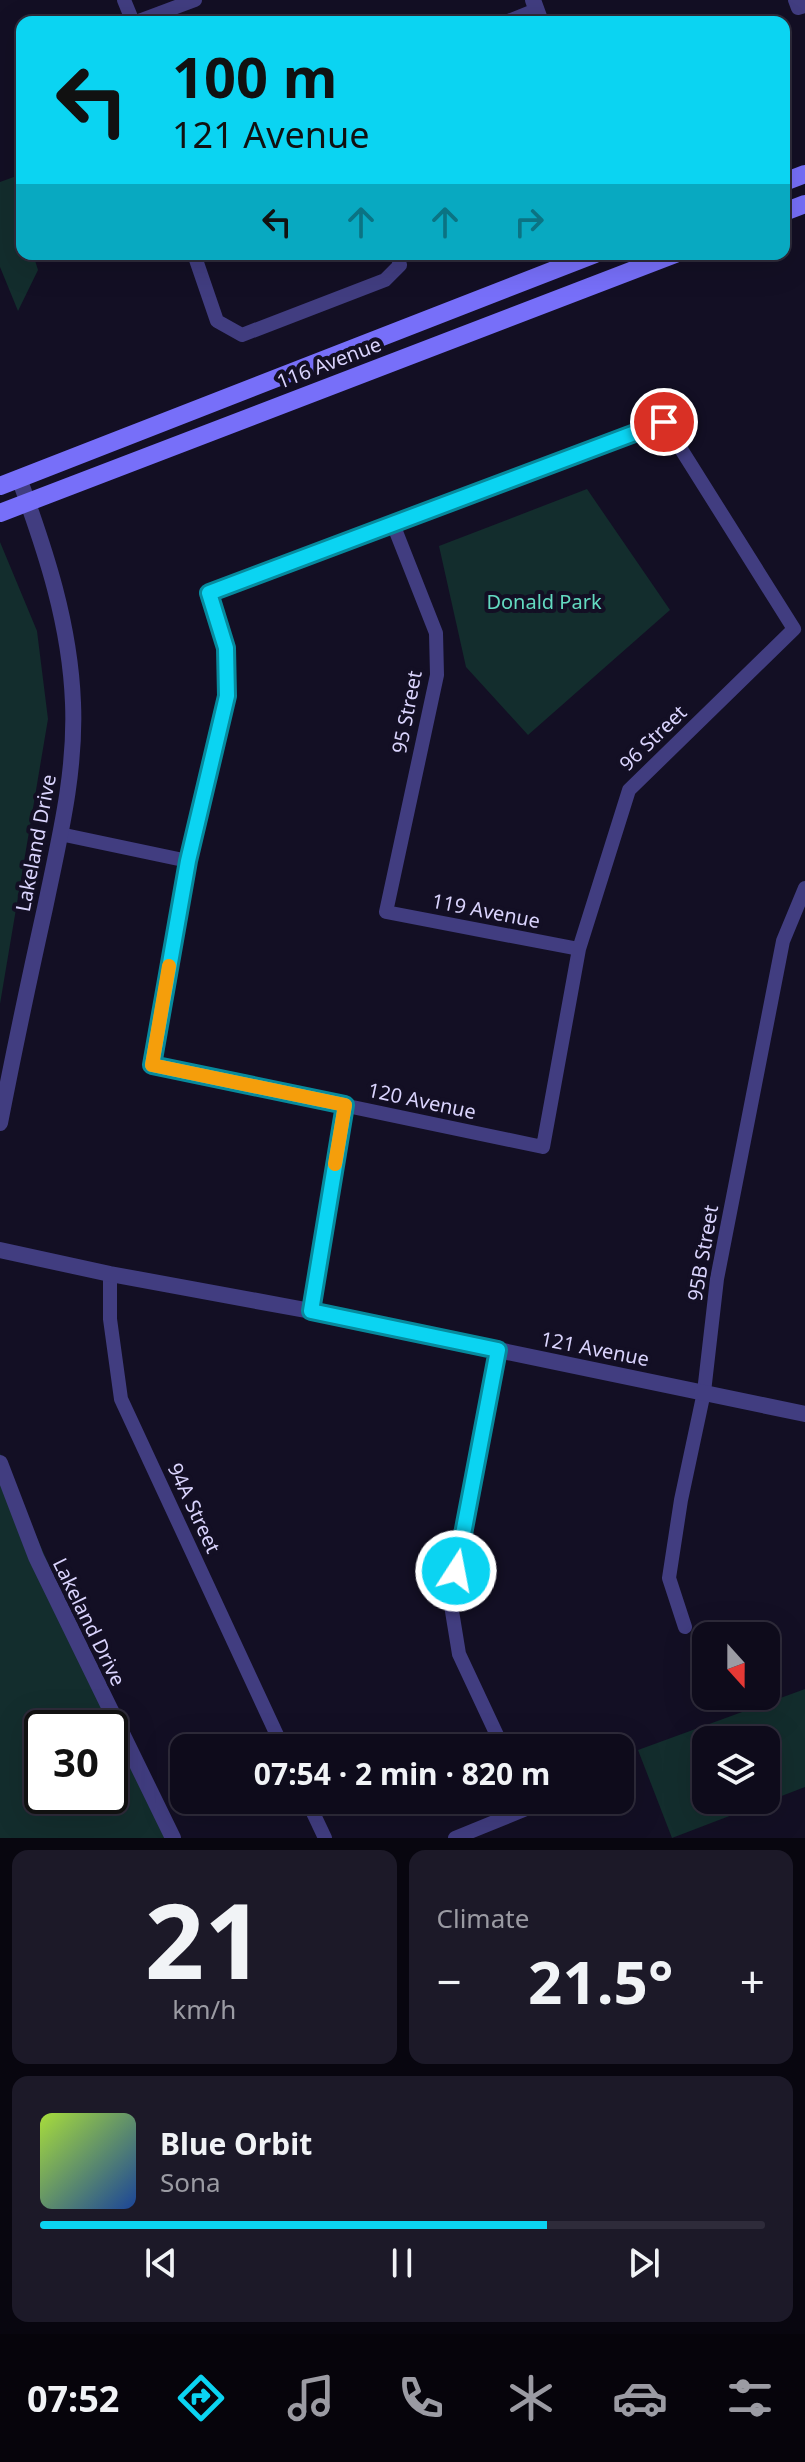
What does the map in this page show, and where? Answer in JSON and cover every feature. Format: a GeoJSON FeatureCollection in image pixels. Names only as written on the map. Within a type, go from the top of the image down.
{"type":"FeatureCollection","features":[{"type":"Feature","properties":{"kind":"main road","name":"116 Avenue"},"geometry":{"type":"LineString","coordinates":[[0,486],[580,260]]}},
{"type":"Feature","properties":{"kind":"main road","name":"116 Avenue"},"geometry":{"type":"LineString","coordinates":[[0,513],[632,262]]}},
{"type":"Feature","properties":{"kind":"street"},"geometry":{"type":"LineString","coordinates":[[151,16],[195,0]]}},
{"type":"Feature","properties":{"kind":"street"},"geometry":{"type":"LineString","coordinates":[[196,260],[217,321],[242,335],[385,280],[400,265],[399,260]]}},
{"type":"Feature","properties":{"kind":"street","name":"96 Street"},"geometry":{"type":"LineString","coordinates":[[393,524],[664,422],[794,629],[629,790],[579,949],[543,1147]]}},
{"type":"Feature","properties":{"kind":"street","name":"Lakeland Drive"},"geometry":{"type":"LineString","coordinates":[[0,1123],[68,799],[73,738],[71,668],[57,590],[19,478]]}},
{"type":"Feature","properties":{"kind":"street"},"geometry":{"type":"LineString","coordinates":[[60,834],[188,861],[227,696],[226,648],[209,593],[393,524]]}},
{"type":"Feature","properties":{"kind":"street","name":"95 Street"},"geometry":{"type":"LineString","coordinates":[[386,912],[437,675],[436,633],[393,524]]}},
{"type":"Feature","properties":{"kind":"street","name":"120 Avenue"},"geometry":{"type":"LineString","coordinates":[[188,861],[152,1065],[543,1147]]}},
{"type":"Feature","properties":{"kind":"street","name":"95B Street"},"geometry":{"type":"LineString","coordinates":[[685,1627],[669,1578],[681,1500],[704,1392],[717,1279],[783,941],[805,888]]}},
{"type":"Feature","properties":{"kind":"street","name":"119 Avenue"},"geometry":{"type":"LineString","coordinates":[[386,912],[579,949]]}},
{"type":"Feature","properties":{"kind":"street"},"geometry":{"type":"LineString","coordinates":[[311,1311],[345,1105]]}},
{"type":"Feature","properties":{"kind":"street","name":"121 Avenue"},"geometry":{"type":"LineString","coordinates":[[0,1250],[805,1414]]}},
{"type":"Feature","properties":{"kind":"street","name":"94A Street"},"geometry":{"type":"LineString","coordinates":[[110,1274],[110,1319],[121,1399],[277,1734]]}},
{"type":"Feature","properties":{"kind":"street"},"geometry":{"type":"LineString","coordinates":[[496,1734],[459,1654],[450,1599],[498,1350]]}},
{"type":"Feature","properties":{"kind":"street","name":"Lakeland Drive"},"geometry":{"type":"LineString","coordinates":[[0,1463],[36,1557],[173,1838]]}},
{"type":"Feature","properties":{"kind":"street"},"geometry":{"type":"LineString","coordinates":[[314,1814],[325,1838]]}},
{"type":"Feature","properties":{"kind":"street"},"geometry":{"type":"LineString","coordinates":[[455,1838],[506,1814]]}},
{"type":"Feature","properties":{"kind":"green space"},"geometry":{"type":"Polygon","coordinates":[[[16,176],[16,260],[35,260],[38,270],[18,311],[0,267],[0,182],[16,176]]]}},
{"type":"Feature","properties":{"kind":"green space","name":"Donald Park"},"geometry":{"type":"Polygon","coordinates":[[[587,489],[670,610],[528,735],[466,667],[439,546],[587,489]]]}},
{"type":"Feature","properties":{"kind":"green space"},"geometry":{"type":"Polygon","coordinates":[[[0,542],[37,631],[48,719],[0,1004],[0,542]]]}},
{"type":"Feature","properties":{"kind":"green space"},"geometry":{"type":"Polygon","coordinates":[[[0,1453],[112,1710],[24,1710],[24,1814],[128,1814],[128,1746],[168,1838],[0,1838],[0,1453]]]}},
{"type":"Feature","properties":{"kind":"green space"},"geometry":{"type":"Polygon","coordinates":[[[805,1689],[805,1787],[780,1797],[780,1726],[704,1726],[748,1710],[780,1710],[780,1698],[805,1689]]]}},
{"type":"Feature","properties":{"kind":"green space"},"geometry":{"type":"Polygon","coordinates":[[[692,1730],[692,1814],[735,1814],[672,1838],[638,1750],[692,1730]]]}},
{"type":"Feature","properties":{"kind":"slow traffic"},"geometry":{"type":"LineString","coordinates":[[169,966],[152,1065],[345,1105],[335,1164]]}},
{"type":"Feature","properties":{"kind":"route"},"geometry":{"type":"LineString","coordinates":[[456,1571],[498,1350],[311,1311],[345,1105],[152,1065],[188,861],[227,696],[226,648],[209,593],[664,422]]}}]}
